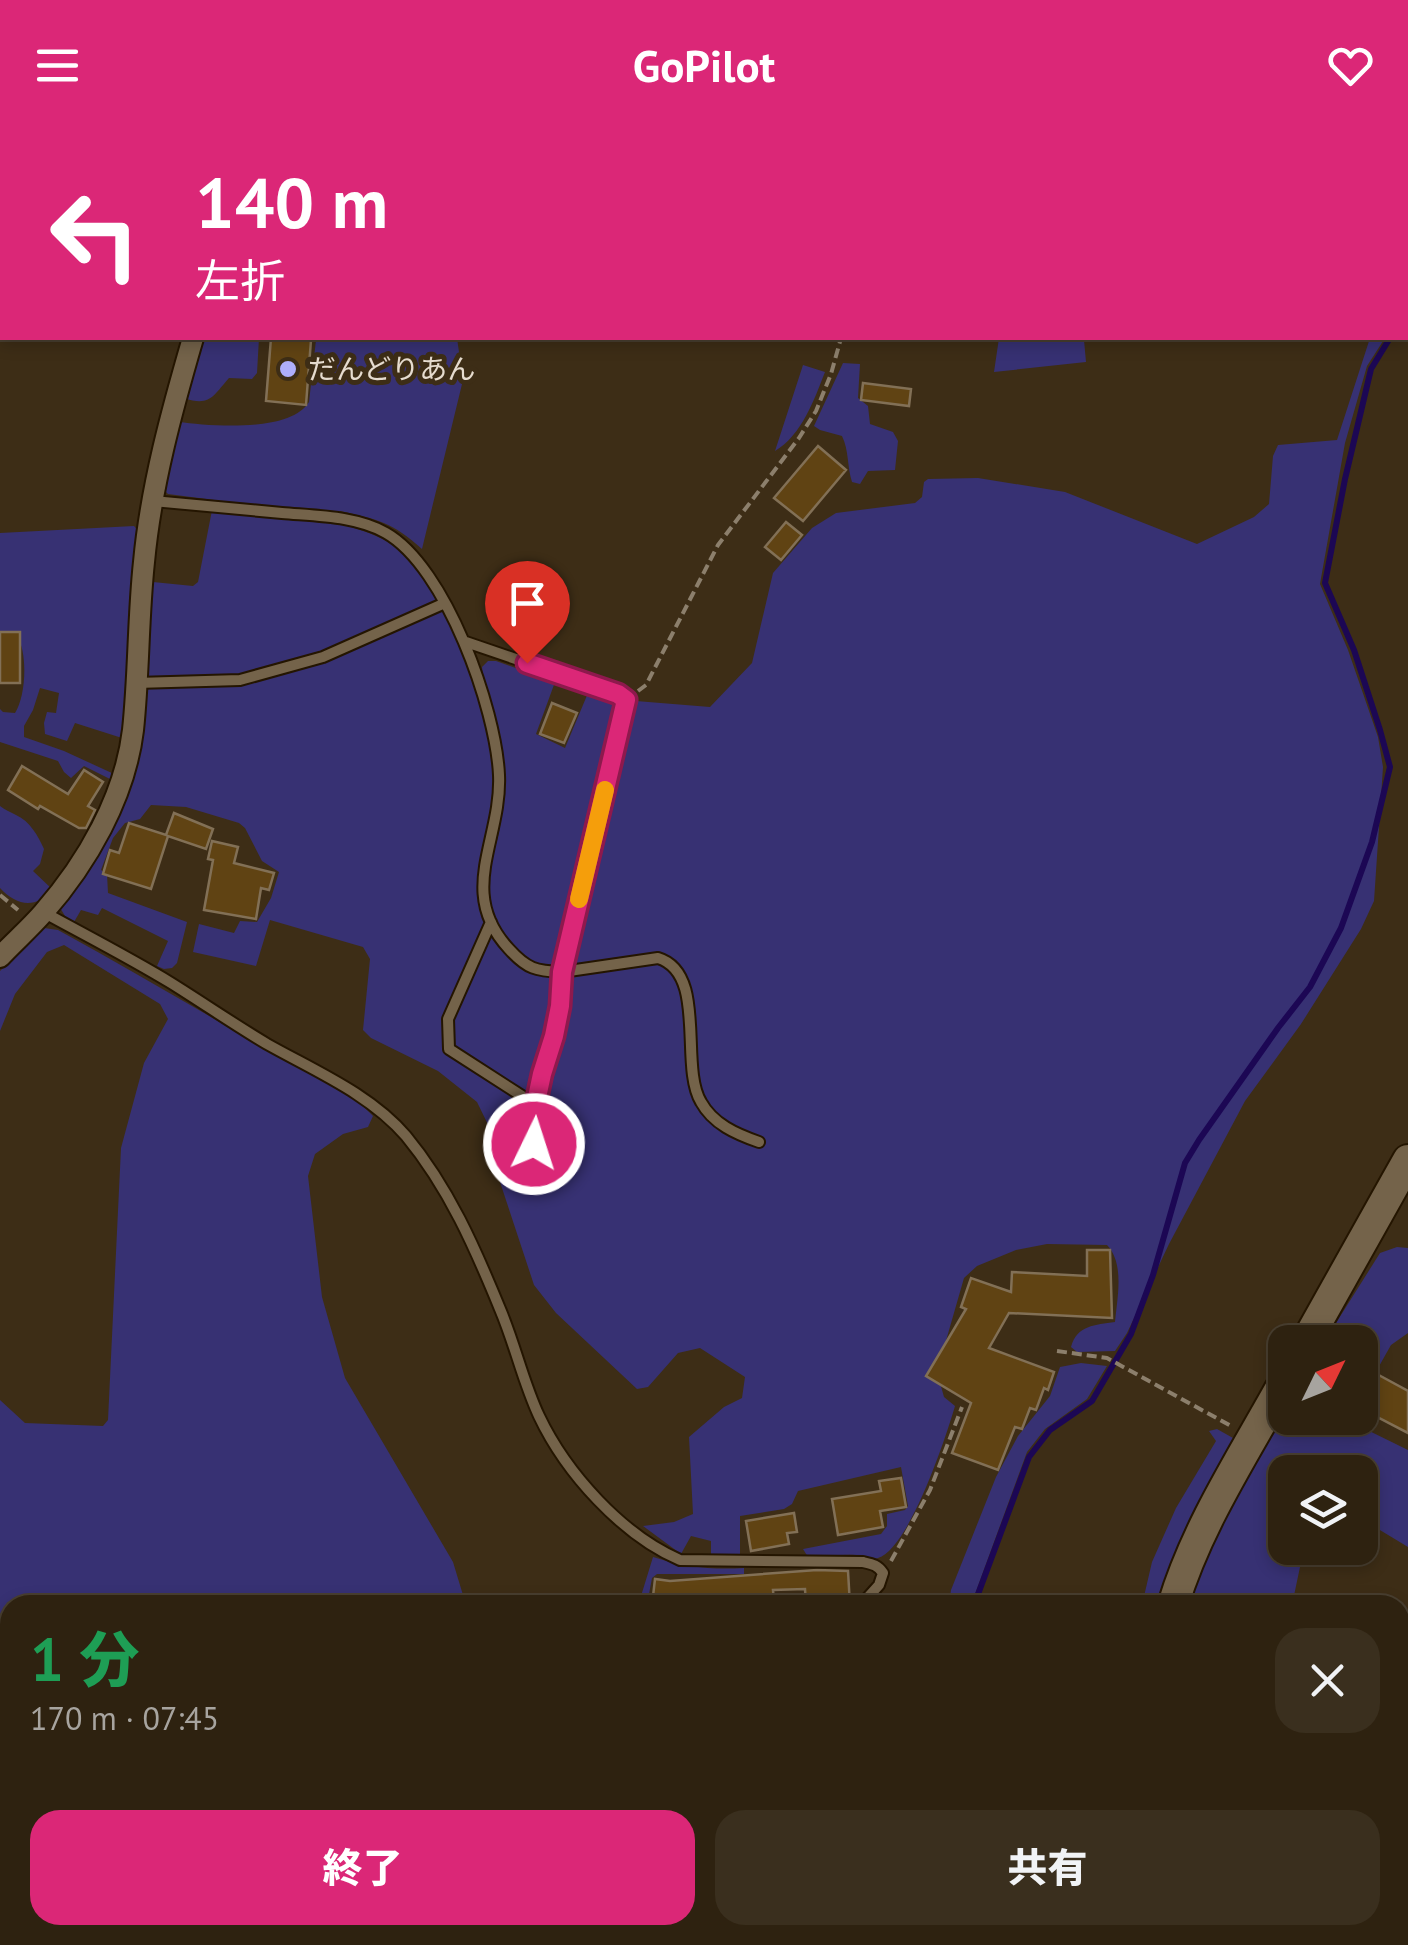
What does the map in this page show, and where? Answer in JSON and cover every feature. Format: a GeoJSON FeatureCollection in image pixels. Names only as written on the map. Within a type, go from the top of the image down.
{"type":"FeatureCollection","features":[{"type":"Feature","properties":{"kind":"main road"},"geometry":{"type":"LineString","coordinates":[[1316,1325],[1408,1160]]}},
{"type":"Feature","properties":{"kind":"main road"},"geometry":{"type":"LineString","coordinates":[[1177,1595],[1204,1526],[1268,1411]]}},
{"type":"Feature","properties":{"kind":"street"},"geometry":{"type":"LineString","coordinates":[[0,956],[44,912],[91,846],[121,780],[132,733],[144,560],[153,501],[192,340]]}},
{"type":"Feature","properties":{"kind":"lane"},"geometry":{"type":"LineString","coordinates":[[153,501],[331,517],[370,525],[404,545],[445,603],[466,642],[483,696],[499,775],[496,816],[482,885],[485,912],[498,938],[521,962],[538,971],[562,972],[658,958],[668,961],[682,976],[687,994],[694,1087],[702,1104],[715,1120],[758,1142]]}},
{"type":"Feature","properties":{"kind":"lane"},"geometry":{"type":"LineString","coordinates":[[136,683],[240,680],[323,657],[445,603]]}},
{"type":"Feature","properties":{"kind":"lane"},"geometry":{"type":"LineString","coordinates":[[466,642],[626,700],[562,972],[557,1021],[542,1074],[532,1181]]}},
{"type":"Feature","properties":{"kind":"lane"},"geometry":{"type":"LineString","coordinates":[[44,912],[170,982],[367,1101],[403,1132],[442,1186],[466,1230],[549,1435],[597,1499],[640,1537],[680,1560],[863,1562],[880,1568],[883,1574],[870,1595]]}},
{"type":"Feature","properties":{"kind":"lane"},"geometry":{"type":"LineString","coordinates":[[490,922],[448,1020],[448,1049],[536,1106]]}},
{"type":"Feature","properties":{"kind":"path"},"geometry":{"type":"LineString","coordinates":[[626,700],[646,685],[718,545],[816,411],[841,340]]}},
{"type":"Feature","properties":{"kind":"path"},"geometry":{"type":"LineString","coordinates":[[1058,1350],[1107,1358],[1253,1438]]}},
{"type":"Feature","properties":{"kind":"path"},"geometry":{"type":"LineString","coordinates":[[883,1574],[930,1490],[962,1407]]}},
{"type":"Feature","properties":{"kind":"shaded area"},"geometry":{"type":"Polygon","coordinates":[[[199,340],[259,340],[257,373],[252,379],[229,378],[215,395],[205,400],[184,398],[199,340]]]}},
{"type":"Feature","properties":{"kind":"shaded area"},"geometry":{"type":"Polygon","coordinates":[[[316,340],[457,340],[463,380],[422,549],[393,527],[375,520],[340,511],[337,523],[388,542],[426,582],[443,612],[472,680],[490,744],[494,786],[486,838],[495,848],[503,783],[499,740],[483,676],[482,667],[488,661],[555,682],[536,734],[565,748],[588,693],[620,704],[636,701],[710,707],[752,663],[773,573],[812,528],[836,513],[915,503],[922,497],[928,479],[978,478],[1065,492],[1197,544],[1254,517],[1269,504],[1273,456],[1278,445],[1337,440],[1369,340],[1384,340],[1367,366],[1345,443],[1320,584],[1378,737],[1383,767],[1374,901],[1361,929],[1301,1024],[1245,1101],[1115,1351],[1077,1352],[1071,1347],[1082,1330],[1115,1322],[1118,1271],[1107,1245],[1047,1244],[1016,1250],[977,1266],[964,1278],[937,1372],[944,1397],[955,1406],[914,1514],[890,1550],[878,1558],[808,1557],[803,1549],[881,1534],[887,1526],[887,1514],[908,1506],[901,1467],[798,1491],[792,1504],[784,1509],[740,1516],[740,1554],[711,1554],[711,1541],[691,1536],[681,1554],[643,1526],[674,1522],[693,1514],[689,1437],[724,1407],[742,1398],[745,1377],[700,1348],[678,1353],[648,1387],[637,1389],[556,1313],[534,1285],[500,1182],[497,1143],[477,1102],[438,1071],[371,1038],[363,1030],[370,959],[363,947],[270,920],[256,966],[193,952],[199,924],[234,933],[240,921],[257,922],[271,898],[279,872],[262,861],[239,823],[186,807],[151,805],[140,819],[125,823],[113,838],[101,870],[107,874],[108,893],[187,922],[177,963],[172,968],[157,966],[168,941],[102,908],[98,915],[81,910],[74,922],[59,906],[100,851],[116,812],[133,748],[153,582],[193,586],[198,582],[214,500],[168,494],[164,490],[179,422],[268,423],[299,412],[309,402],[316,340]]]}},
{"type":"Feature","properties":{"kind":"shaded area"},"geometry":{"type":"Polygon","coordinates":[[[999,340],[1084,340],[1086,362],[994,372],[999,340]]]}},
{"type":"Feature","properties":{"kind":"shaded area"},"geometry":{"type":"Polygon","coordinates":[[[843,363],[860,364],[858,398],[868,406],[870,424],[893,432],[898,441],[895,470],[868,471],[860,484],[852,482],[842,436],[814,426],[843,363]]]}},
{"type":"Feature","properties":{"kind":"shaded area"},"geometry":{"type":"Polygon","coordinates":[[[803,365],[825,372],[800,426],[775,451],[803,365]]]}},
{"type":"Feature","properties":{"kind":"shaded area"},"geometry":{"type":"Polygon","coordinates":[[[134,526],[141,534],[122,738],[75,723],[67,741],[45,734],[47,712],[56,713],[59,693],[40,688],[24,726],[24,737],[114,774],[112,780],[84,766],[71,778],[58,761],[0,742],[0,709],[15,713],[24,674],[17,636],[0,634],[0,533],[134,526]]]}},
{"type":"Feature","properties":{"kind":"shaded area"},"geometry":{"type":"Polygon","coordinates":[[[0,806],[25,821],[44,849],[40,864],[33,871],[53,890],[40,900],[19,902],[0,888],[0,806]]]}},
{"type":"Feature","properties":{"kind":"shaded area"},"geometry":{"type":"Polygon","coordinates":[[[44,928],[58,930],[330,1084],[373,1116],[368,1127],[343,1134],[315,1154],[308,1176],[322,1297],[345,1378],[453,1562],[463,1595],[0,1595],[0,1400],[25,1423],[103,1426],[108,1420],[121,1148],[144,1063],[168,1019],[160,1004],[64,945],[47,952],[15,994],[0,1031],[0,971],[44,928]]]}},
{"type":"Feature","properties":{"kind":"shaded area"},"geometry":{"type":"Polygon","coordinates":[[[1408,1248],[1408,1333],[1391,1345],[1378,1368],[1378,1325],[1335,1325],[1380,1253],[1408,1248]]]}},
{"type":"Feature","properties":{"kind":"shaded area"},"geometry":{"type":"Polygon","coordinates":[[[1081,1363],[1107,1366],[1087,1399],[1045,1429],[1027,1452],[975,1595],[950,1595],[996,1477],[1018,1436],[1050,1396],[1060,1367],[1081,1363]]]}},
{"type":"Feature","properties":{"kind":"shaded area"},"geometry":{"type":"Polygon","coordinates":[[[1217,1429],[1233,1438],[1233,1445],[1164,1595],[1144,1595],[1152,1562],[1176,1508],[1216,1441],[1209,1431],[1217,1429]]]}},
{"type":"Feature","properties":{"kind":"shaded area"},"geometry":{"type":"Polygon","coordinates":[[[1272,1435],[1377,1435],[1408,1450],[1408,1547],[1378,1529],[1378,1455],[1268,1455],[1268,1565],[1300,1565],[1294,1595],[1191,1595],[1272,1435]]]}},
{"type":"Feature","properties":{"kind":"shaded area"},"geometry":{"type":"Polygon","coordinates":[[[653,1557],[698,1567],[744,1568],[744,1574],[657,1574],[652,1578],[649,1595],[641,1595],[653,1557]]]}},
{"type":"Feature","properties":{"kind":"building"},"geometry":{"type":"Polygon","coordinates":[[[271,340],[311,340],[306,405],[266,401],[271,340]]]}},
{"type":"Feature","properties":{"kind":"building"},"geometry":{"type":"Polygon","coordinates":[[[863,383],[911,389],[909,406],[861,400],[863,383]]]}},
{"type":"Feature","properties":{"kind":"building"},"geometry":{"type":"Polygon","coordinates":[[[818,446],[846,470],[803,521],[774,498],[818,446]]]}},
{"type":"Feature","properties":{"kind":"building"},"geometry":{"type":"Polygon","coordinates":[[[786,522],[802,535],[781,560],[765,547],[786,522]]]}},
{"type":"Feature","properties":{"kind":"building"},"geometry":{"type":"Polygon","coordinates":[[[0,632],[20,632],[20,683],[0,683],[0,632]]]}},
{"type":"Feature","properties":{"kind":"building"},"geometry":{"type":"Polygon","coordinates":[[[552,703],[577,713],[564,743],[540,734],[552,703]]]}},
{"type":"Feature","properties":{"kind":"building"},"geometry":{"type":"Polygon","coordinates":[[[22,766],[68,794],[84,770],[103,782],[88,806],[95,810],[86,828],[79,828],[40,806],[38,809],[8,790],[22,766]]]}},
{"type":"Feature","properties":{"kind":"building"},"geometry":{"type":"Polygon","coordinates":[[[174,813],[213,829],[206,849],[168,836],[151,889],[103,874],[110,850],[119,853],[129,823],[166,835],[174,813]]]}},
{"type":"Feature","properties":{"kind":"building"},"geometry":{"type":"Polygon","coordinates":[[[212,841],[238,847],[234,863],[274,873],[269,890],[261,888],[256,919],[204,910],[213,860],[208,859],[212,841]]]}},
{"type":"Feature","properties":{"kind":"building"},"geometry":{"type":"Polygon","coordinates":[[[1087,1250],[1110,1250],[1112,1318],[1009,1313],[989,1348],[1054,1372],[1048,1390],[1044,1388],[1036,1410],[1030,1408],[1022,1429],[1015,1427],[998,1470],[952,1453],[971,1403],[926,1376],[966,1309],[961,1307],[971,1278],[1011,1292],[1012,1272],[1087,1276],[1087,1250]]]}},
{"type":"Feature","properties":{"kind":"building"},"geometry":{"type":"Polygon","coordinates":[[[1378,1375],[1408,1391],[1408,1433],[1378,1417],[1378,1375]]]}},
{"type":"Feature","properties":{"kind":"building"},"geometry":{"type":"Polygon","coordinates":[[[901,1478],[906,1507],[880,1511],[883,1527],[838,1535],[832,1499],[881,1491],[879,1481],[901,1478]]]}},
{"type":"Feature","properties":{"kind":"building"},"geometry":{"type":"Polygon","coordinates":[[[794,1513],[797,1532],[787,1533],[789,1544],[751,1551],[746,1521],[794,1513]]]}},
{"type":"Feature","properties":{"kind":"building"},"geometry":{"type":"Polygon","coordinates":[[[848,1571],[849,1595],[805,1595],[805,1589],[773,1590],[773,1595],[653,1595],[655,1579],[848,1571]]]}},
{"type":"Feature","properties":{"kind":"waterway"},"geometry":{"type":"LineString","coordinates":[[978,1595],[1029,1457],[1050,1430],[1092,1401],[1131,1334],[1153,1275],[1185,1163],[1310,987],[1341,928],[1372,842],[1390,767],[1354,650],[1325,583],[1371,369],[1389,340]]}},
{"type":"Feature","properties":{"kind":"slow traffic"},"geometry":{"type":"LineString","coordinates":[[579,899],[605,790]]}},
{"type":"Feature","properties":{"kind":"place","name":"だんどりあん"},"geometry":{"type":"Point","coordinates":[288,369]}},
{"type":"Feature","properties":{"kind":"route"},"geometry":{"type":"LineString","coordinates":[[527,663],[626,700],[562,972],[554,1036],[536,1102],[534,1144]]}}]}
